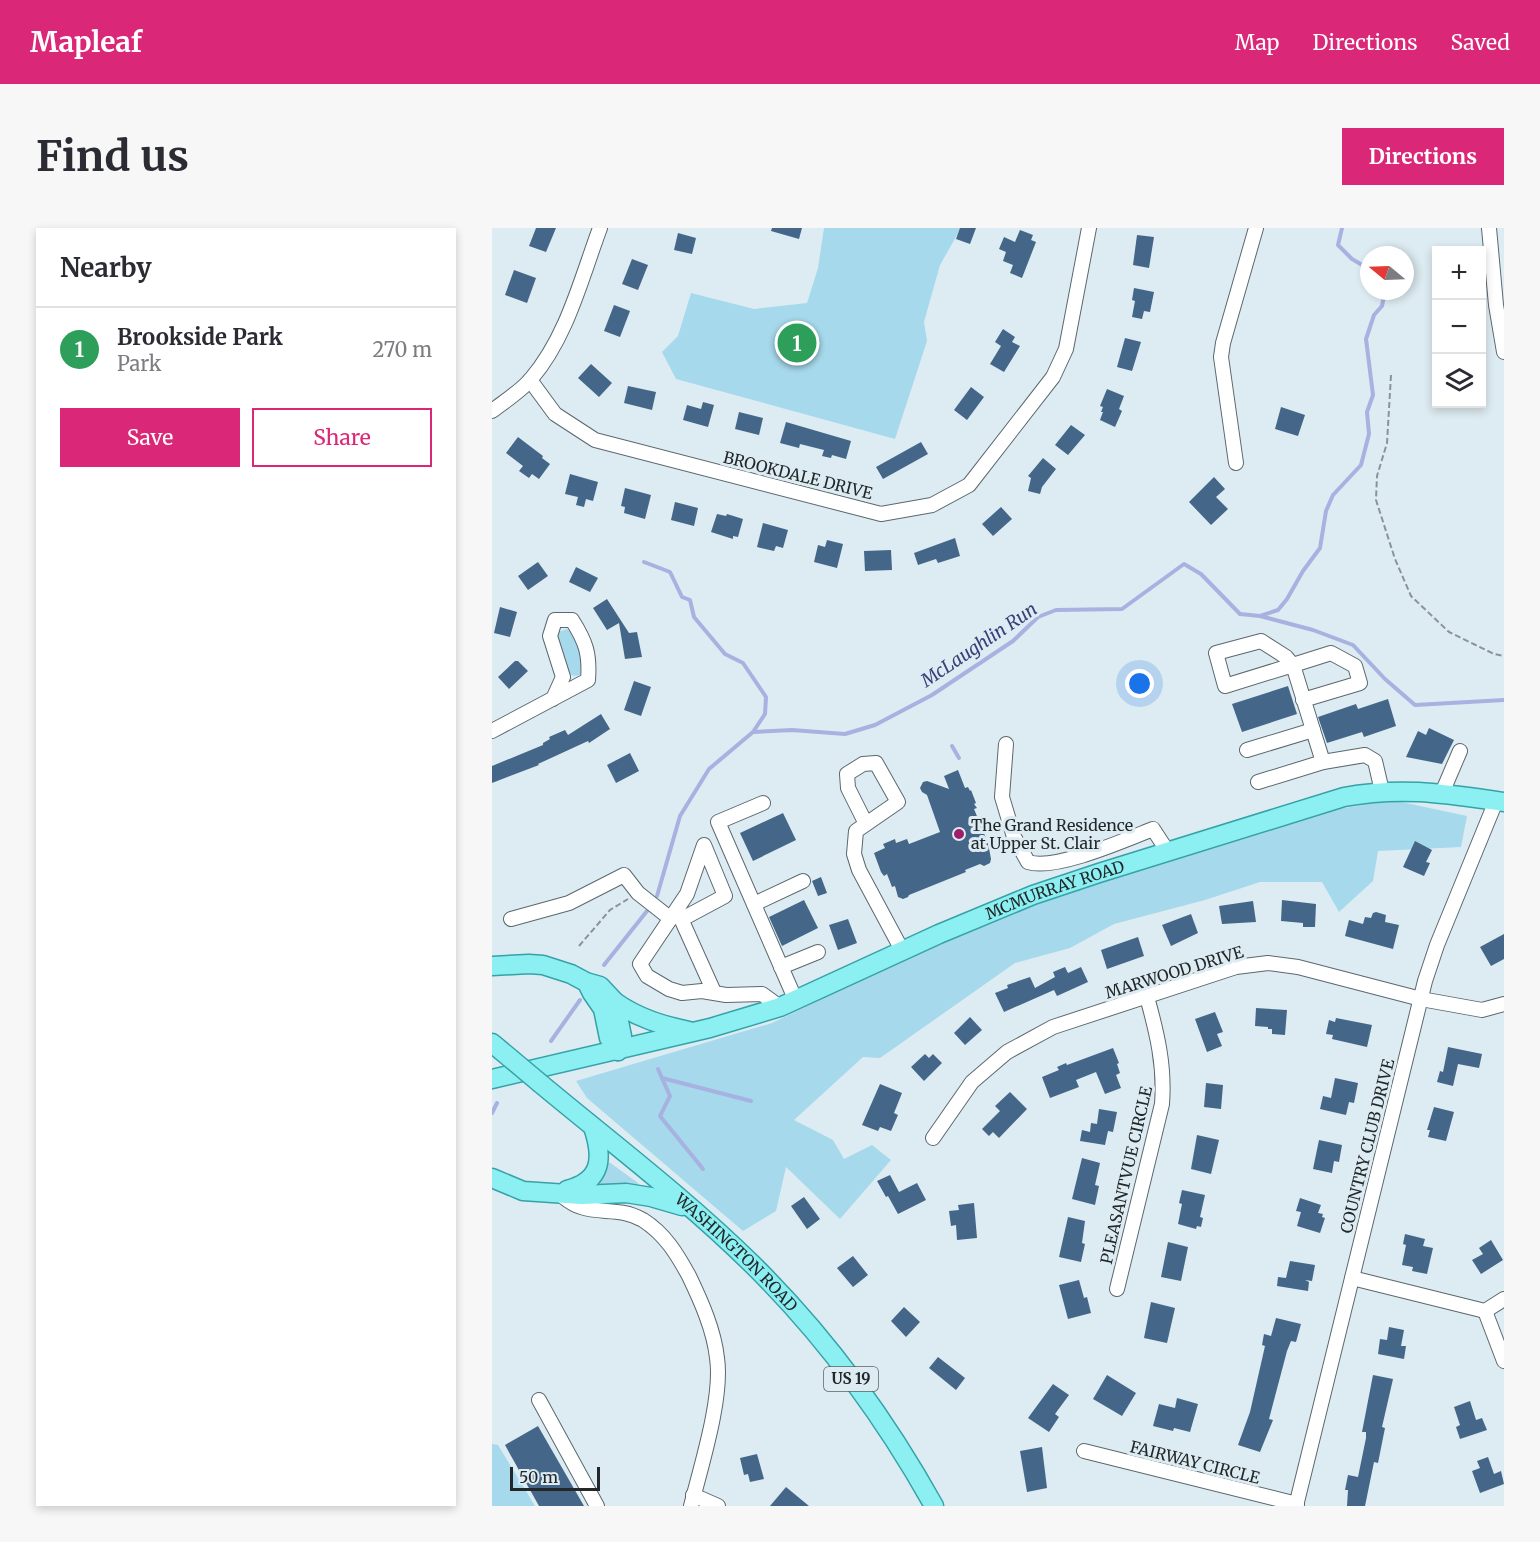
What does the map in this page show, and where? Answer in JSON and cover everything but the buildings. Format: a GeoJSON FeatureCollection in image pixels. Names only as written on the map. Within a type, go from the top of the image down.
{"type":"FeatureCollection","features":[{"type":"Feature","properties":{"kind":"main road","name":"MCMURRAY ROAD"},"geometry":{"type":"LineString","coordinates":[[492,1079],[693,1032],[788,1004],[948,930],[1034,895],[1325,802],[1382,791],[1442,793],[1500,802]]}},
{"type":"Feature","properties":{"kind":"main road"},"geometry":{"type":"LineString","coordinates":[[496,969],[529,964],[543,965],[600,986],[615,1002],[633,1014],[654,1023],[693,1032]]}},
{"type":"Feature","properties":{"kind":"main road"},"geometry":{"type":"LineString","coordinates":[[586,982],[603,1009],[609,1038],[618,1051]]}},
{"type":"Feature","properties":{"kind":"main road"},"geometry":{"type":"LineString","coordinates":[[615,1002],[622,1036],[618,1051]]}},
{"type":"Feature","properties":{"kind":"main road","name":"WASHINGTON ROAD"},"geometry":{"type":"LineString","coordinates":[[492,1043],[690,1208],[752,1264],[803,1318],[855,1384],[904,1454],[934,1506]]}},
{"type":"Feature","properties":{"kind":"main road"},"geometry":{"type":"LineString","coordinates":[[557,1193],[577,1188],[594,1174],[599,1148],[592,1126]]}},
{"type":"Feature","properties":{"kind":"main road"},"geometry":{"type":"LineString","coordinates":[[492,1178],[523,1191],[582,1195],[626,1193],[651,1197],[690,1208]]}},
{"type":"Feature","properties":{"kind":"street"},"geometry":{"type":"LineString","coordinates":[[492,411],[530,380],[563,329],[600,228]]}},
{"type":"Feature","properties":{"kind":"street","name":"BROOKDALE DRIVE"},"geometry":{"type":"LineString","coordinates":[[530,380],[555,414],[595,440],[881,514],[932,505],[969,485],[1053,376],[1066,349],[1089,228]]}},
{"type":"Feature","properties":{"kind":"street"},"geometry":{"type":"LineString","coordinates":[[1236,463],[1221,357],[1256,228]]}},
{"type":"Feature","properties":{"kind":"street"},"geometry":{"type":"LineString","coordinates":[[1490,228],[1496,305],[1504,352]]}},
{"type":"Feature","properties":{"kind":"street"},"geometry":{"type":"LineString","coordinates":[[492,731],[553,699],[588,680],[590,659],[584,639],[572,620],[555,620],[550,636],[563,677],[553,699]]}},
{"type":"Feature","properties":{"kind":"street"},"geometry":{"type":"LineString","coordinates":[[1303,700],[1360,683],[1355,666],[1331,653],[1293,665],[1225,686],[1216,653],[1261,641],[1286,657],[1293,665],[1303,700],[1323,762]]}},
{"type":"Feature","properties":{"kind":"street"},"geometry":{"type":"LineString","coordinates":[[1247,750],[1313,730]]}},
{"type":"Feature","properties":{"kind":"street"},"geometry":{"type":"LineString","coordinates":[[1006,744],[1002,797],[1014,837],[1028,862],[1038,865],[1053,863],[1119,843],[1153,829],[1168,852]]}},
{"type":"Feature","properties":{"kind":"street"},"geometry":{"type":"LineString","coordinates":[[1442,793],[1460,751]]}},
{"type":"Feature","properties":{"kind":"street"},"geometry":{"type":"LineString","coordinates":[[1258,782],[1323,762],[1365,755],[1375,761],[1382,791]]}},
{"type":"Feature","properties":{"kind":"street"},"geometry":{"type":"LineString","coordinates":[[866,824],[848,788],[847,774],[863,764],[876,763],[898,802],[856,831],[854,854],[859,870],[903,952]]}},
{"type":"Feature","properties":{"kind":"street"},"geometry":{"type":"LineString","coordinates":[[763,802],[718,822],[781,967],[788,1004]]}},
{"type":"Feature","properties":{"kind":"street","name":"COUNTRY CLUB DRIVE"},"geometry":{"type":"LineString","coordinates":[[1297,1505],[1421,999],[1437,945],[1500,802]]}},
{"type":"Feature","properties":{"kind":"street"},"geometry":{"type":"LineString","coordinates":[[677,916],[725,896],[704,845],[677,916],[640,964],[647,976],[669,989],[682,993],[702,991],[726,995],[762,994],[788,1004]]}},
{"type":"Feature","properties":{"kind":"street"},"geometry":{"type":"LineString","coordinates":[[511,919],[569,903],[624,875],[638,893],[677,916],[714,992]]}},
{"type":"Feature","properties":{"kind":"street"},"geometry":{"type":"LineString","coordinates":[[754,904],[803,880]]}},
{"type":"Feature","properties":{"kind":"street"},"geometry":{"type":"LineString","coordinates":[[781,967],[818,952]]}},
{"type":"Feature","properties":{"kind":"street","name":"MARWOOD DRIVE"},"geometry":{"type":"LineString","coordinates":[[933,1138],[972,1082],[1007,1052],[1053,1027],[1236,967],[1268,963],[1298,967],[1421,999],[1482,1011],[1504,1004]]}},
{"type":"Feature","properties":{"kind":"street","name":"PLEASANTVUE CIRCLE"},"geometry":{"type":"LineString","coordinates":[[1117,1289],[1162,1104],[1164,1080],[1160,1043],[1147,997]]}},
{"type":"Feature","properties":{"kind":"street"},"geometry":{"type":"LineString","coordinates":[[557,1193],[581,1208],[620,1212],[650,1225],[673,1248],[700,1300],[716,1348],[718,1371],[710,1427],[692,1501],[718,1506]]}},
{"type":"Feature","properties":{"kind":"street"},"geometry":{"type":"LineString","coordinates":[[1352,1278],[1485,1311],[1504,1299]]}},
{"type":"Feature","properties":{"kind":"street"},"geometry":{"type":"LineString","coordinates":[[1485,1311],[1504,1361]]}},
{"type":"Feature","properties":{"kind":"street"},"geometry":{"type":"LineString","coordinates":[[539,1400],[597,1506]]}},
{"type":"Feature","properties":{"kind":"street","name":"FAIRWAY CIRCLE"},"geometry":{"type":"LineString","coordinates":[[1084,1452],[1297,1505]]}},
{"type":"Feature","properties":{"kind":"path"},"geometry":{"type":"LineString","coordinates":[[1390,375],[1387,443],[1377,477],[1376,500],[1395,559],[1411,596],[1449,632],[1494,654],[1504,656]]}},
{"type":"Feature","properties":{"kind":"path"},"geometry":{"type":"LineString","coordinates":[[579,946],[610,910],[638,893]]}},
{"type":"Feature","properties":{"kind":"shaded area"},"geometry":{"type":"Polygon","coordinates":[[[824,228],[961,228],[940,265],[924,322],[927,341],[895,439],[676,379],[662,352],[678,336],[691,293],[754,309],[807,303],[818,268],[824,228]]]}},
{"type":"Feature","properties":{"kind":"shaded area"},"geometry":{"type":"Polygon","coordinates":[[[567,629],[572,632],[584,662],[582,674],[577,676],[569,672],[559,648],[558,632],[567,629]]]}},
{"type":"Feature","properties":{"kind":"shaded area"},"geometry":{"type":"Polygon","coordinates":[[[1392,800],[1467,816],[1461,847],[1378,851],[1373,881],[1339,912],[1322,882],[1260,882],[1205,900],[1114,924],[1070,948],[1015,963],[880,1058],[863,1057],[794,1120],[833,1140],[844,1159],[872,1145],[891,1160],[840,1219],[786,1167],[776,1211],[743,1231],[587,1098],[576,1081],[772,1023],[947,939],[1088,885],[1333,810],[1392,800]]]}},
{"type":"Feature","properties":{"kind":"shaded area"},"geometry":{"type":"Polygon","coordinates":[[[609,1162],[639,1185],[600,1185],[599,1182],[609,1162]]]}},
{"type":"Feature","properties":{"kind":"shaded area"},"geometry":{"type":"Polygon","coordinates":[[[492,1444],[498,1445],[535,1506],[492,1506],[492,1444]]]}},
{"type":"Feature","properties":{"kind":"waterway"},"geometry":{"type":"LineString","coordinates":[[1342,228],[1338,245],[1360,264]]}},
{"type":"Feature","properties":{"kind":"waterway"},"geometry":{"type":"LineString","coordinates":[[1260,616],[1278,610],[1287,599],[1320,548],[1326,511],[1333,495],[1361,465],[1369,434],[1367,412],[1373,395],[1366,339],[1374,315],[1382,306],[1383,300]]}},
{"type":"Feature","properties":{"kind":"waterway"},"geometry":{"type":"LineString","coordinates":[[644,562],[670,572],[682,597],[690,600],[694,617],[725,654],[743,663],[766,697],[765,714],[753,732]]}},
{"type":"Feature","properties":{"kind":"waterway","name":"McLaughlin Run"},"geometry":{"type":"LineString","coordinates":[[657,896],[680,816],[709,769],[753,732],[792,730],[845,734],[875,725],[932,695],[1013,641],[1038,617],[1056,610],[1122,609],[1184,564],[1201,574],[1240,614],[1260,616],[1313,630],[1353,645],[1385,679],[1415,705],[1504,700]]}},
{"type":"Feature","properties":{"kind":"waterway"},"geometry":{"type":"LineString","coordinates":[[952,746],[959,758]]}},
{"type":"Feature","properties":{"kind":"waterway","name":"McLaughlin Run"},"geometry":{"type":"LineString","coordinates":[[604,965],[647,911]]}},
{"type":"Feature","properties":{"kind":"waterway","name":"McLaughlin Run"},"geometry":{"type":"LineString","coordinates":[[551,1041],[580,1000]]}},
{"type":"Feature","properties":{"kind":"waterway"},"geometry":{"type":"LineString","coordinates":[[658,1069],[670,1096],[660,1116],[703,1169]]}},
{"type":"Feature","properties":{"kind":"waterway"},"geometry":{"type":"LineString","coordinates":[[662,1078],[751,1101]]}},
{"type":"Feature","properties":{"kind":"waterway","name":"McLaughlin Run"},"geometry":{"type":"LineString","coordinates":[[492,1113],[497,1103]]}},
{"type":"Feature","properties":{"kind":"place","name":"Brookside Park"},"geometry":{"type":"Point","coordinates":[797,343]}},
{"type":"Feature","properties":{"kind":"place","name":"The Grand Residence at Upper St. Clair"},"geometry":{"type":"Point","coordinates":[959,834]}}]}
